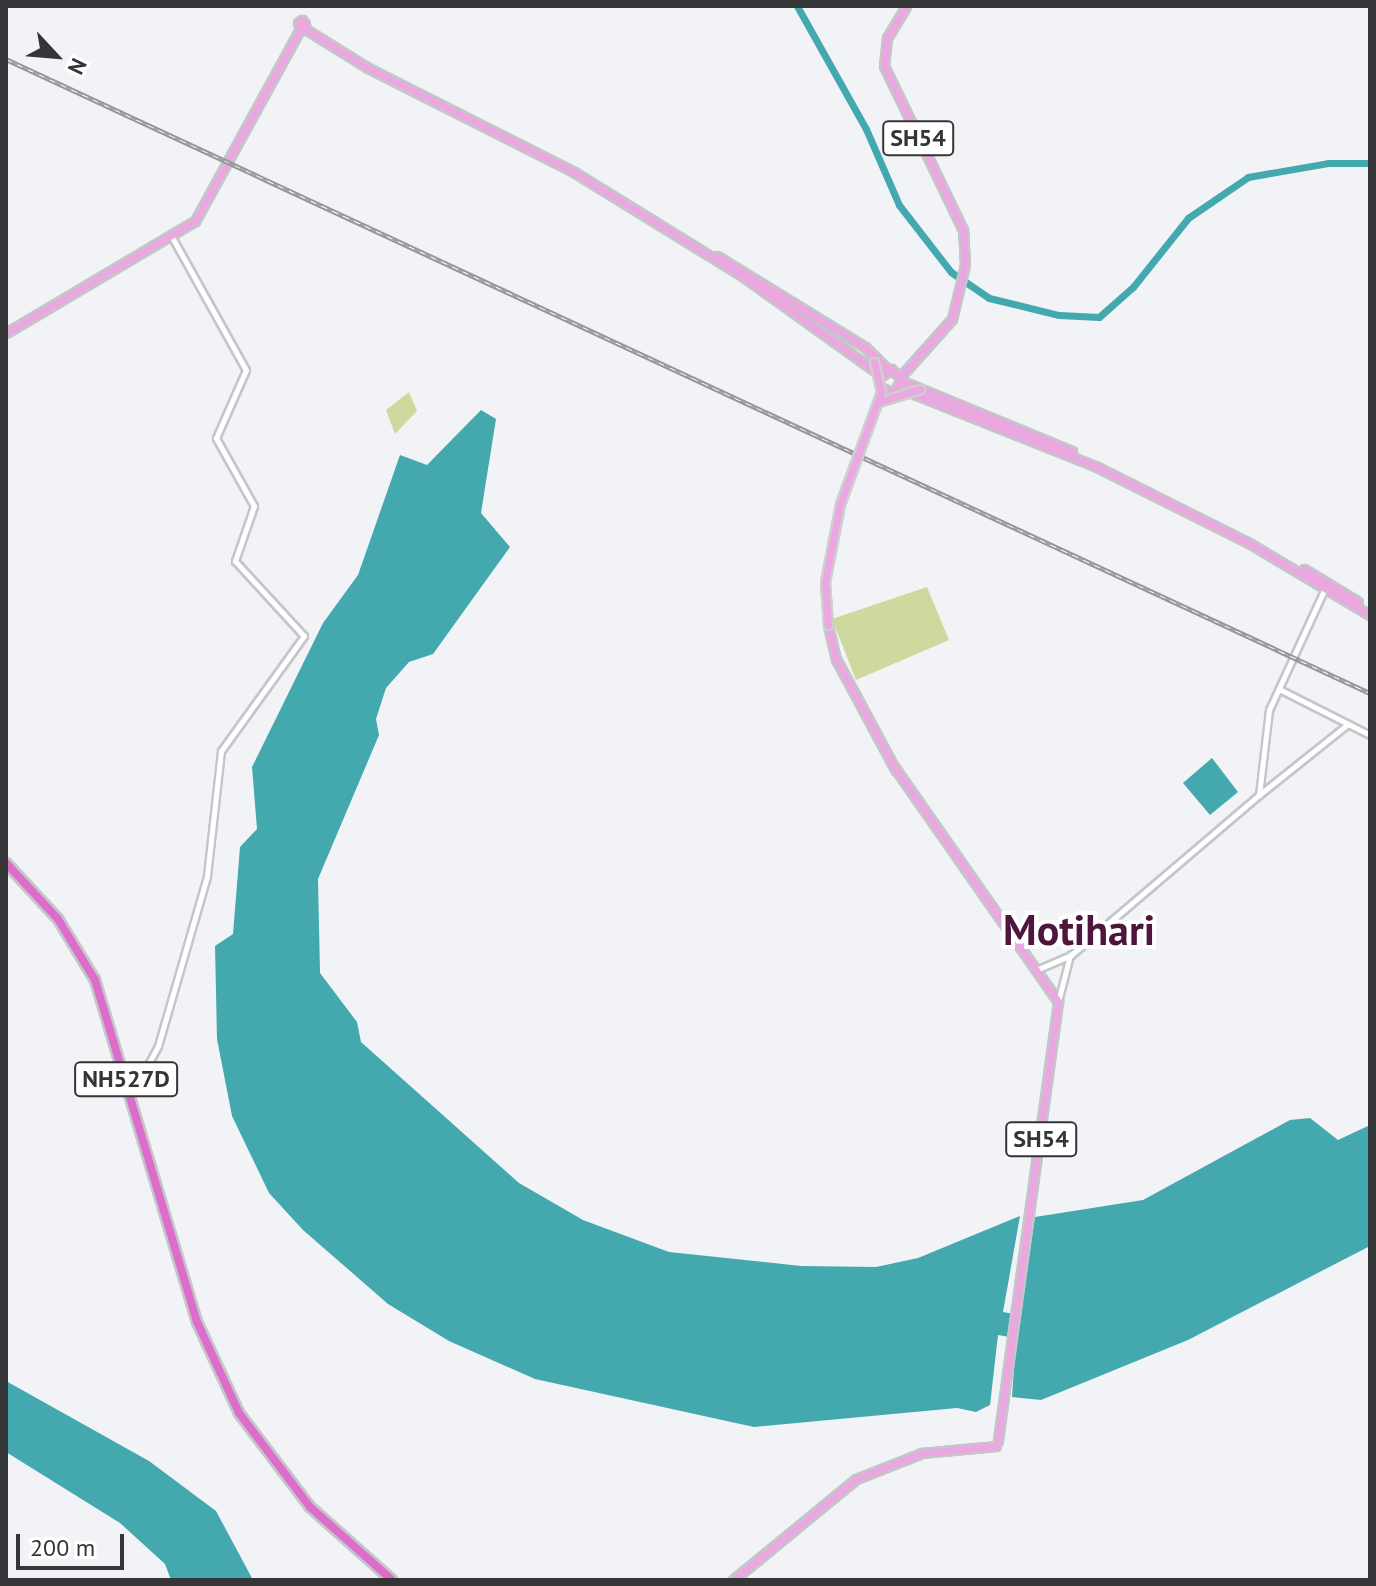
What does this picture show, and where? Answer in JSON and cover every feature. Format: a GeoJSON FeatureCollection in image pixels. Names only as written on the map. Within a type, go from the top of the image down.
{"type":"FeatureCollection","features":[{"type":"Feature","properties":{"kind":"highway","name":"NH527D"},"geometry":{"type":"LineString","coordinates":[[6,863],[84,958],[131,1096],[197,1322],[239,1413],[273,1465],[319,1517],[392,1580]]}},
{"type":"Feature","properties":{"kind":"main road","name":"SH54"},"geometry":{"type":"LineString","coordinates":[[896,391],[902,379],[943,332],[958,302],[964,273],[963,230],[884,66],[887,38],[906,6]]}},
{"type":"Feature","properties":{"kind":"main road"},"geometry":{"type":"LineString","coordinates":[[6,331],[173,239],[209,201],[302,26]]}},
{"type":"Feature","properties":{"kind":"main road"},"geometry":{"type":"LineString","coordinates":[[302,26],[366,63],[576,169],[865,347],[902,379],[1060,448],[1326,586],[1370,613]]}},
{"type":"Feature","properties":{"kind":"main road"},"geometry":{"type":"LineString","coordinates":[[6,331],[194,218],[302,26]]}},
{"type":"Feature","properties":{"kind":"main road"},"geometry":{"type":"LineString","coordinates":[[743,273],[874,362],[882,386],[878,404],[840,504],[825,582],[828,625],[836,659],[895,768],[1039,970],[1058,1002]]}},
{"type":"Feature","properties":{"kind":"main road"},"geometry":{"type":"LineString","coordinates":[[743,273],[863,357],[879,378],[884,391],[923,394],[1060,448]]}},
{"type":"Feature","properties":{"kind":"main road"},"geometry":{"type":"LineString","coordinates":[[879,378],[888,370]]}},
{"type":"Feature","properties":{"kind":"main road"},"geometry":{"type":"LineString","coordinates":[[878,404],[900,391],[920,389],[1060,448]]}},
{"type":"Feature","properties":{"kind":"main road","name":"SH54"},"geometry":{"type":"LineString","coordinates":[[733,1580],[857,1479],[922,1453],[997,1443],[1008,1343],[1058,1002]]}},
{"type":"Feature","properties":{"kind":"street"},"geometry":{"type":"LineString","coordinates":[[131,1096],[158,1046],[207,876],[221,751],[304,636],[235,561],[254,506],[216,438],[246,370],[173,239]]}},
{"type":"Feature","properties":{"kind":"street"},"geometry":{"type":"LineString","coordinates":[[1259,795],[1264,731],[1279,689],[1326,586]]}},
{"type":"Feature","properties":{"kind":"street"},"geometry":{"type":"LineString","coordinates":[[1279,689],[1370,735]]}},
{"type":"Feature","properties":{"kind":"street"},"geometry":{"type":"LineString","coordinates":[[1039,970],[1071,955],[1259,795],[1348,724]]}},
{"type":"Feature","properties":{"kind":"street"},"geometry":{"type":"LineString","coordinates":[[1058,1002],[1071,955]]}},
{"type":"Feature","properties":{"kind":"green space"},"geometry":{"type":"Polygon","coordinates":[[[409,392],[417,411],[395,434],[386,410],[409,392]]]}},
{"type":"Feature","properties":{"kind":"green space"},"geometry":{"type":"Polygon","coordinates":[[[927,587],[949,640],[856,680],[832,619],[927,587]]]}},
{"type":"Feature","properties":{"kind":"water"},"geometry":{"type":"Polygon","coordinates":[[[481,410],[496,419],[481,513],[510,547],[433,654],[409,662],[386,688],[376,719],[379,735],[318,879],[320,973],[357,1022],[361,1042],[519,1183],[583,1220],[669,1252],[801,1266],[876,1267],[918,1258],[1020,1216],[1003,1312],[1020,1315],[1035,1217],[1143,1200],[1290,1120],[1310,1118],[1338,1140],[1370,1125],[1370,1246],[1188,1340],[1041,1400],[1012,1397],[1016,1338],[998,1335],[990,1405],[976,1412],[957,1408],[754,1427],[535,1379],[449,1341],[388,1304],[303,1230],[269,1193],[232,1116],[217,1039],[215,946],[233,934],[240,847],[257,829],[252,767],[323,623],[358,575],[400,455],[427,465],[481,410]]]}},
{"type":"Feature","properties":{"kind":"water"},"geometry":{"type":"Polygon","coordinates":[[[1212,758],[1238,792],[1210,815],[1183,783],[1212,758]]]}},
{"type":"Feature","properties":{"kind":"water"},"geometry":{"type":"Polygon","coordinates":[[[6,1381],[149,1461],[216,1511],[253,1580],[171,1580],[165,1564],[120,1523],[6,1452],[6,1381]]]}},
{"type":"Feature","properties":{"kind":"waterway"},"geometry":{"type":"LineString","coordinates":[[797,6],[866,129],[899,205],[951,272],[989,298],[1059,315],[1099,317],[1133,287],[1188,218],[1248,177],[1328,163],[1370,163]]}},
{"type":"Feature","properties":{"kind":"railway"},"geometry":{"type":"LineString","coordinates":[[6,59],[1370,693]]}},
{"type":"Feature","properties":{"kind":"district","name":"Motihari"},"geometry":{"type":"Point","coordinates":[1079,930]}}]}
